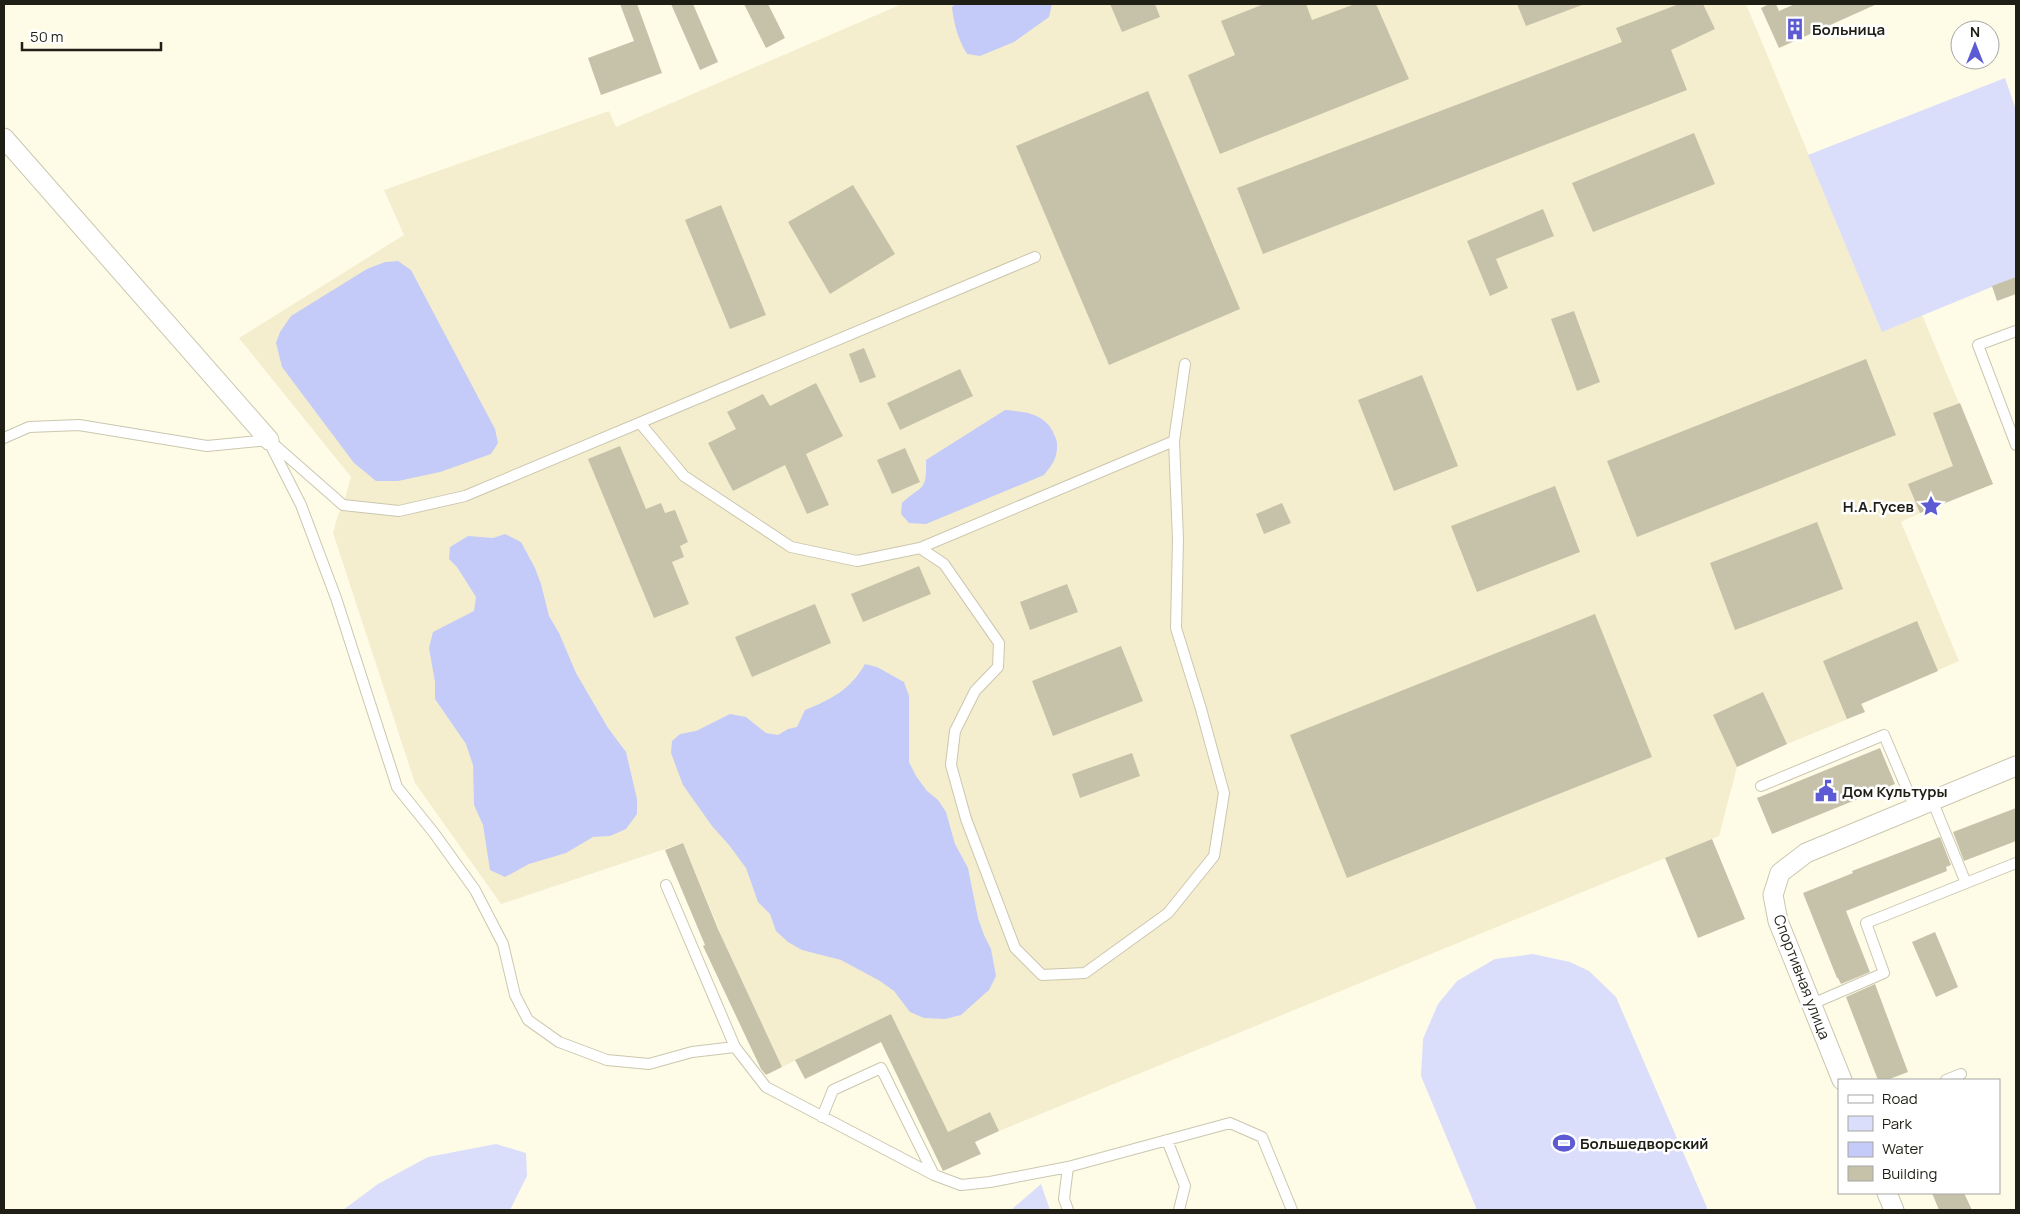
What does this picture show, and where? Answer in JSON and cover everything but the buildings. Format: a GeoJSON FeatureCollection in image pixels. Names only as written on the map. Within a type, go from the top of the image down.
{"type":"FeatureCollection","features":[{"type":"Feature","properties":{"kind":"street"},"geometry":{"type":"LineString","coordinates":[[4,138],[269,440]]}},
{"type":"Feature","properties":{"kind":"street"},"geometry":{"type":"LineString","coordinates":[[1924,804],[2016,766]]}},
{"type":"Feature","properties":{"kind":"street","name":"Спортивная улица"},"geometry":{"type":"LineString","coordinates":[[1842,1079],[1778,921],[1773,895],[1780,873],[1806,854],[1924,804]]}},
{"type":"Feature","properties":{"kind":"street"},"geometry":{"type":"LineString","coordinates":[[1887,1194],[1894,1210]]}},
{"type":"Feature","properties":{"kind":"lane"},"geometry":{"type":"LineString","coordinates":[[4,438],[29,428],[79,425],[208,446],[269,440],[343,506],[399,511],[465,496],[1035,257]]}},
{"type":"Feature","properties":{"kind":"lane"},"geometry":{"type":"LineString","coordinates":[[2016,331],[1978,345],[2016,444]]}},
{"type":"Feature","properties":{"kind":"lane"},"geometry":{"type":"LineString","coordinates":[[920,548],[944,564],[999,643],[998,667],[975,691],[955,731],[951,765],[966,819],[1015,948],[1042,975],[1085,974],[1168,913],[1214,856],[1224,793],[1176,628],[1178,539],[1174,441],[1184,364]]}},
{"type":"Feature","properties":{"kind":"lane"},"geometry":{"type":"LineString","coordinates":[[640,422],[684,476],[792,547],[857,561],[920,548],[1174,441]]}},
{"type":"Feature","properties":{"kind":"lane"},"geometry":{"type":"LineString","coordinates":[[269,440],[301,505],[336,598],[397,786],[475,890],[503,944],[515,995],[528,1020],[559,1042],[607,1060],[649,1064],[692,1052],[735,1047]]}},
{"type":"Feature","properties":{"kind":"lane"},"geometry":{"type":"LineString","coordinates":[[1761,786],[1884,735],[1924,804],[1966,883]]}},
{"type":"Feature","properties":{"kind":"lane"},"geometry":{"type":"LineString","coordinates":[[1812,1004],[1884,974],[1866,924],[1966,883],[2015,866]]}},
{"type":"Feature","properties":{"kind":"lane"},"geometry":{"type":"LineString","coordinates":[[666,885],[735,1047],[766,1087],[822,1117],[934,1175],[961,1185],[990,1182],[1068,1167],[1230,1123],[1262,1137],[1292,1210]]}},
{"type":"Feature","properties":{"kind":"lane"},"geometry":{"type":"LineString","coordinates":[[822,1117],[833,1090],[880,1068],[934,1175]]}},
{"type":"Feature","properties":{"kind":"lane"},"geometry":{"type":"LineString","coordinates":[[1949,1079],[1962,1074]]}},
{"type":"Feature","properties":{"kind":"lane"},"geometry":{"type":"LineString","coordinates":[[1167,1140],[1184,1186],[1179,1210]]}},
{"type":"Feature","properties":{"kind":"lane"},"geometry":{"type":"LineString","coordinates":[[1068,1167],[1064,1199],[1068,1210]]}},
{"type":"Feature","properties":{"kind":"shaded area"},"geometry":{"type":"Polygon","coordinates":[[[902,4],[1746,4],[1882,331],[1922,315],[1993,484],[1901,522],[1959,661],[1862,703],[1865,712],[1737,767],[1719,836],[999,1131],[990,1112],[948,1132],[891,1014],[782,1067],[722,937],[683,843],[501,904],[415,783],[333,533],[351,477],[239,338],[404,235],[384,190],[609,111],[616,127],[902,4]]]}},
{"type":"Feature","properties":{"kind":"green space"},"geometry":{"type":"Polygon","coordinates":[[[2005,78],[2016,110],[2016,277],[1882,332],[1808,155],[2005,78]]]}},
{"type":"Feature","properties":{"kind":"green space","name":"Большедворский"},"geometry":{"type":"Polygon","coordinates":[[[1533,954],[1570,962],[1589,971],[1616,997],[1708,1210],[1477,1210],[1421,1076],[1423,1039],[1438,1004],[1457,981],[1495,959],[1533,954]]]}},
{"type":"Feature","properties":{"kind":"green space"},"geometry":{"type":"Polygon","coordinates":[[[496,1144],[526,1153],[527,1176],[510,1210],[343,1210],[378,1184],[428,1157],[496,1144]]]}},
{"type":"Feature","properties":{"kind":"green space"},"geometry":{"type":"Polygon","coordinates":[[[1041,1184],[1050,1210],[1011,1210],[1041,1184]]]}},
{"type":"Feature","properties":{"kind":"water"},"geometry":{"type":"Polygon","coordinates":[[[955,4],[1052,4],[1049,17],[1014,42],[980,56],[967,54],[961,43],[953,14],[952,7],[955,4]]]}},
{"type":"Feature","properties":{"kind":"water"},"geometry":{"type":"Polygon","coordinates":[[[398,261],[411,270],[495,429],[498,443],[491,454],[440,472],[398,481],[376,481],[354,463],[282,367],[276,343],[280,332],[291,316],[367,269],[385,262],[398,261]]]}},
{"type":"Feature","properties":{"kind":"water"},"geometry":{"type":"Polygon","coordinates":[[[1005,410],[1029,413],[1048,424],[1057,441],[1057,446],[1053,462],[1044,475],[926,524],[909,523],[901,514],[902,503],[922,487],[925,478],[926,460],[1005,410]]]}},
{"type":"Feature","properties":{"kind":"water"},"geometry":{"type":"Polygon","coordinates":[[[505,534],[521,542],[535,568],[549,616],[559,633],[576,673],[608,728],[626,752],[637,799],[637,814],[626,829],[610,836],[593,837],[566,853],[529,864],[505,877],[490,870],[483,825],[474,805],[473,765],[466,744],[435,699],[435,682],[429,648],[433,632],[474,611],[476,597],[457,567],[449,559],[450,547],[468,536],[493,538],[505,534]]]}},
{"type":"Feature","properties":{"kind":"water"},"geometry":{"type":"Polygon","coordinates":[[[865,664],[877,667],[904,682],[909,696],[909,762],[927,791],[938,800],[946,812],[955,844],[968,868],[978,918],[991,949],[996,976],[989,990],[961,1015],[945,1019],[924,1018],[910,1012],[894,991],[880,981],[841,960],[802,950],[788,942],[776,931],[770,914],[758,902],[746,868],[712,826],[683,785],[671,753],[672,741],[680,734],[696,731],[730,714],[746,717],[766,733],[778,735],[788,729],[797,727],[805,710],[840,693],[853,681],[865,664]]]}},
{"type":"Feature","properties":{"kind":"place","name":"Больница"},"geometry":{"type":"Point","coordinates":[1795,29]}},
{"type":"Feature","properties":{"kind":"place","name":"Н.А.Гусев"},"geometry":{"type":"Point","coordinates":[1931,506]}},
{"type":"Feature","properties":{"kind":"place","name":"Дом Культуры"},"geometry":{"type":"Point","coordinates":[1826,791]}},
{"type":"Feature","properties":{"kind":"place","name":"Большедворский"},"geometry":{"type":"Point","coordinates":[1564,1143]}}]}
